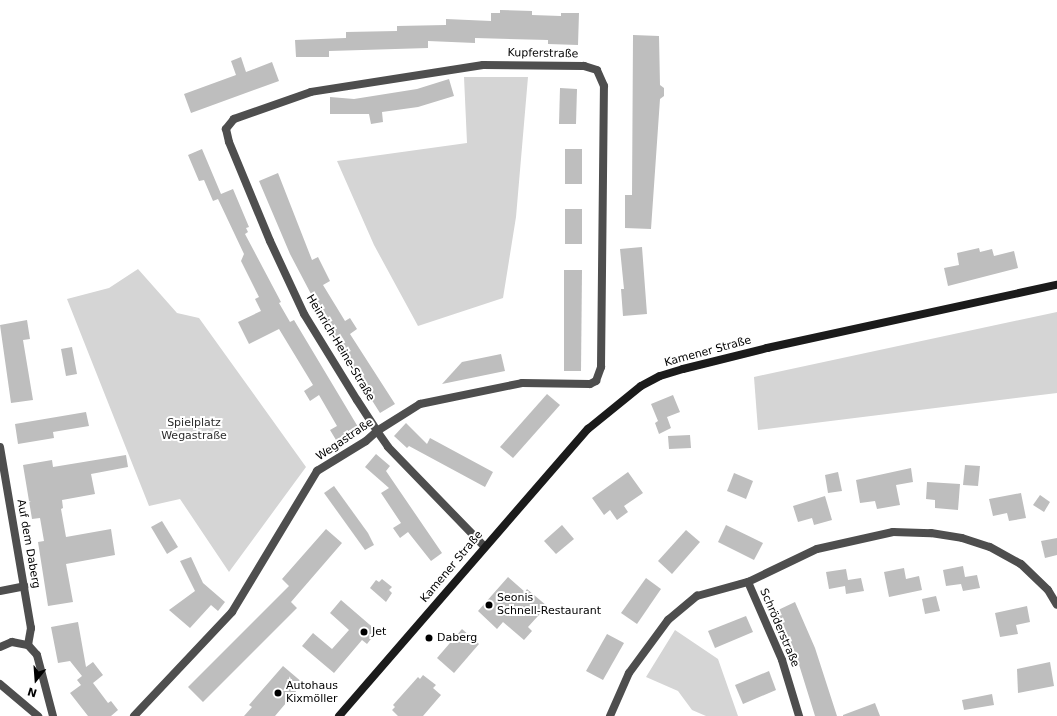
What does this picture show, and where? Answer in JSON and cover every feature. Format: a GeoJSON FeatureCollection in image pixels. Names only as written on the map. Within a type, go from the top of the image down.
{"type":"FeatureCollection","features":[{"type":"Feature","properties":{"kind":"main road","name":"Kamener Straße"},"geometry":{"type":"LineString","coordinates":[[339,716],[484,546],[588,429],[623,399],[660,376],[767,348],[1057,285]]}},
{"type":"Feature","properties":{"kind":"street","name":"Kupferstraße"},"geometry":{"type":"LineString","coordinates":[[226,129],[234,119],[244,115],[311,92],[350,84],[483,65],[584,66],[597,70],[604,86],[601,367]]}},
{"type":"Feature","properties":{"kind":"street","name":"Heinrich-Heine-Straße"},"geometry":{"type":"LineString","coordinates":[[226,129],[229,142],[270,241],[304,314],[388,447],[484,546]]}},
{"type":"Feature","properties":{"kind":"street","name":"Wegastraße"},"geometry":{"type":"LineString","coordinates":[[134,716],[232,612],[317,471],[366,441],[377,430],[420,404],[522,383],[590,384],[596,381],[601,367]]}},
{"type":"Feature","properties":{"kind":"street","name":"Auf dem Daberg"},"geometry":{"type":"LineString","coordinates":[[0,447],[31,628],[28,644]]}},
{"type":"Feature","properties":{"kind":"street"},"geometry":{"type":"LineString","coordinates":[[748,582],[817,549],[893,532],[931,534],[962,538],[990,547],[1021,564],[1048,590],[1057,605]]}},
{"type":"Feature","properties":{"kind":"street","name":"Schröderstraße"},"geometry":{"type":"LineString","coordinates":[[610,716],[629,673],[668,620],[697,596],[748,582],[782,660],[799,716]]}},
{"type":"Feature","properties":{"kind":"street"},"geometry":{"type":"LineString","coordinates":[[0,591],[25,586]]}},
{"type":"Feature","properties":{"kind":"street"},"geometry":{"type":"LineString","coordinates":[[0,647],[12,642],[28,644],[37,655],[53,716]]}},
{"type":"Feature","properties":{"kind":"street"},"geometry":{"type":"LineString","coordinates":[[0,684],[38,716]]}},
{"type":"Feature","properties":{"kind":"green space"},"geometry":{"type":"Polygon","coordinates":[[[464,77],[528,77],[516,217],[503,298],[418,326],[374,245],[337,161],[467,143],[464,77]]]}},
{"type":"Feature","properties":{"kind":"green space","name":"Spielplatz Wegastraße"},"geometry":{"type":"Polygon","coordinates":[[[138,269],[177,313],[199,318],[306,467],[229,572],[180,499],[149,506],[67,299],[109,288],[138,269]]]}},
{"type":"Feature","properties":{"kind":"green space"},"geometry":{"type":"Polygon","coordinates":[[[1057,312],[1057,393],[758,430],[754,377],[1057,312]]]}},
{"type":"Feature","properties":{"kind":"green space"},"geometry":{"type":"Polygon","coordinates":[[[675,630],[718,659],[738,716],[706,716],[692,710],[678,691],[646,677],[675,630]]]}},
{"type":"Feature","properties":{"kind":"building"},"geometry":{"type":"Polygon","coordinates":[[[500,10],[532,11],[532,15],[561,16],[561,13],[579,13],[578,45],[548,44],[548,40],[475,38],[475,43],[428,41],[428,48],[329,51],[329,57],[296,57],[295,40],[346,38],[346,32],[397,31],[397,26],[446,25],[446,19],[491,21],[491,13],[500,13],[500,10]]]}},
{"type":"Feature","properties":{"kind":"building"},"geometry":{"type":"Polygon","coordinates":[[[633,35],[659,36],[660,85],[664,88],[664,96],[660,99],[651,229],[625,228],[625,195],[632,195],[633,35]]]}},
{"type":"Feature","properties":{"kind":"building"},"geometry":{"type":"Polygon","coordinates":[[[241,57],[246,72],[272,62],[279,81],[191,113],[184,94],[236,75],[231,61],[241,57]]]}},
{"type":"Feature","properties":{"kind":"building"},"geometry":{"type":"Polygon","coordinates":[[[449,79],[454,96],[418,107],[382,112],[383,122],[371,124],[369,114],[330,114],[330,97],[354,99],[417,89],[449,79]]]}},
{"type":"Feature","properties":{"kind":"building"},"geometry":{"type":"Polygon","coordinates":[[[560,88],[577,89],[576,124],[559,124],[560,88]]]}},
{"type":"Feature","properties":{"kind":"building"},"geometry":{"type":"Polygon","coordinates":[[[202,149],[221,194],[233,189],[249,227],[246,228],[248,232],[245,234],[281,302],[279,303],[290,322],[294,320],[358,427],[336,440],[330,430],[337,426],[319,395],[310,401],[304,391],[313,385],[279,329],[249,344],[238,322],[261,311],[255,299],[259,297],[241,261],[244,254],[218,199],[213,201],[204,180],[199,181],[188,155],[202,149]]]}},
{"type":"Feature","properties":{"kind":"building"},"geometry":{"type":"Polygon","coordinates":[[[565,149],[582,149],[582,184],[565,184],[565,149]]]}},
{"type":"Feature","properties":{"kind":"building"},"geometry":{"type":"Polygon","coordinates":[[[278,173],[312,260],[318,257],[330,281],[323,285],[345,321],[350,318],[357,329],[350,334],[395,404],[380,413],[342,353],[290,254],[259,181],[278,173]]]}},
{"type":"Feature","properties":{"kind":"building"},"geometry":{"type":"Polygon","coordinates":[[[565,209],[582,209],[582,244],[565,244],[565,209]]]}},
{"type":"Feature","properties":{"kind":"building"},"geometry":{"type":"Polygon","coordinates":[[[642,247],[647,314],[623,316],[621,289],[624,289],[620,249],[642,247]]]}},
{"type":"Feature","properties":{"kind":"building"},"geometry":{"type":"Polygon","coordinates":[[[979,248],[980,252],[992,249],[994,256],[1014,251],[1018,268],[948,286],[944,268],[959,265],[957,253],[979,248]]]}},
{"type":"Feature","properties":{"kind":"building"},"geometry":{"type":"Polygon","coordinates":[[[564,270],[582,270],[581,371],[564,371],[564,270]]]}},
{"type":"Feature","properties":{"kind":"building"},"geometry":{"type":"Polygon","coordinates":[[[27,320],[30,339],[23,340],[33,400],[11,403],[0,325],[27,320]]]}},
{"type":"Feature","properties":{"kind":"building"},"geometry":{"type":"Polygon","coordinates":[[[72,347],[77,374],[66,376],[61,349],[72,347]]]}},
{"type":"Feature","properties":{"kind":"building"},"geometry":{"type":"Polygon","coordinates":[[[501,354],[505,371],[442,384],[462,362],[501,354]]]}},
{"type":"Feature","properties":{"kind":"building"},"geometry":{"type":"Polygon","coordinates":[[[547,394],[560,405],[513,458],[500,447],[547,394]]]}},
{"type":"Feature","properties":{"kind":"building"},"geometry":{"type":"Polygon","coordinates":[[[673,395],[680,412],[667,417],[671,428],[659,434],[655,423],[658,421],[651,404],[673,395]]]}},
{"type":"Feature","properties":{"kind":"building"},"geometry":{"type":"Polygon","coordinates":[[[86,412],[89,426],[53,432],[54,438],[18,444],[15,424],[86,412]]]}},
{"type":"Feature","properties":{"kind":"building"},"geometry":{"type":"Polygon","coordinates":[[[406,423],[427,444],[430,438],[493,472],[485,487],[409,446],[407,448],[394,436],[406,423]]]}},
{"type":"Feature","properties":{"kind":"building"},"geometry":{"type":"Polygon","coordinates":[[[690,435],[691,448],[669,449],[668,436],[690,435]]]}},
{"type":"Feature","properties":{"kind":"building"},"geometry":{"type":"Polygon","coordinates":[[[376,454],[390,466],[386,471],[442,553],[431,561],[408,532],[400,538],[393,528],[401,523],[381,493],[389,488],[365,467],[376,454]]]}},
{"type":"Feature","properties":{"kind":"building"},"geometry":{"type":"Polygon","coordinates":[[[126,455],[128,467],[91,474],[95,494],[62,500],[63,508],[61,509],[66,537],[111,529],[115,555],[66,564],[73,602],[48,606],[38,542],[44,541],[40,518],[32,519],[23,465],[52,460],[53,467],[126,455]]]}},
{"type":"Feature","properties":{"kind":"building"},"geometry":{"type":"Polygon","coordinates":[[[965,465],[980,466],[978,486],[963,485],[965,465]]]}},
{"type":"Feature","properties":{"kind":"building"},"geometry":{"type":"Polygon","coordinates":[[[911,468],[913,482],[896,485],[900,505],[877,509],[875,501],[860,503],[856,480],[911,468]]]}},
{"type":"Feature","properties":{"kind":"building"},"geometry":{"type":"Polygon","coordinates":[[[628,472],[643,493],[624,506],[628,512],[617,520],[610,510],[604,515],[592,498],[628,472]]]}},
{"type":"Feature","properties":{"kind":"building"},"geometry":{"type":"Polygon","coordinates":[[[838,472],[842,491],[828,493],[825,475],[838,472]]]}},
{"type":"Feature","properties":{"kind":"building"},"geometry":{"type":"Polygon","coordinates":[[[734,473],[753,481],[746,499],[727,491],[734,473]]]}},
{"type":"Feature","properties":{"kind":"building"},"geometry":{"type":"Polygon","coordinates":[[[927,482],[960,484],[958,510],[935,508],[935,500],[926,499],[927,482]]]}},
{"type":"Feature","properties":{"kind":"building"},"geometry":{"type":"Polygon","coordinates":[[[334,486],[368,533],[374,545],[365,550],[324,493],[334,486]]]}},
{"type":"Feature","properties":{"kind":"building"},"geometry":{"type":"Polygon","coordinates":[[[1021,493],[1026,518],[1009,521],[1007,513],[993,516],[989,499],[1021,493]]]}},
{"type":"Feature","properties":{"kind":"building"},"geometry":{"type":"Polygon","coordinates":[[[1040,495],[1050,502],[1044,512],[1033,505],[1040,495]]]}},
{"type":"Feature","properties":{"kind":"building"},"geometry":{"type":"Polygon","coordinates":[[[825,496],[832,520],[814,525],[812,518],[798,522],[793,506],[825,496]]]}},
{"type":"Feature","properties":{"kind":"building"},"geometry":{"type":"Polygon","coordinates":[[[162,521],[178,547],[167,554],[151,527],[162,521]]]}},
{"type":"Feature","properties":{"kind":"building"},"geometry":{"type":"Polygon","coordinates":[[[562,525],[574,539],[556,554],[544,541],[562,525]]]}},
{"type":"Feature","properties":{"kind":"building"},"geometry":{"type":"Polygon","coordinates":[[[726,525],[763,543],[754,560],[718,542],[726,525]]]}},
{"type":"Feature","properties":{"kind":"building"},"geometry":{"type":"Polygon","coordinates":[[[326,529],[342,543],[291,602],[297,608],[203,702],[188,687],[289,586],[282,579],[326,529]]]}},
{"type":"Feature","properties":{"kind":"building"},"geometry":{"type":"Polygon","coordinates":[[[686,530],[700,542],[672,574],[658,561],[686,530]]]}},
{"type":"Feature","properties":{"kind":"building"},"geometry":{"type":"Polygon","coordinates":[[[1057,538],[1057,555],[1045,558],[1041,541],[1057,538]]]}},
{"type":"Feature","properties":{"kind":"building"},"geometry":{"type":"Polygon","coordinates":[[[191,557],[203,583],[225,602],[218,611],[211,605],[190,628],[169,610],[195,591],[180,561],[191,557]]]}},
{"type":"Feature","properties":{"kind":"building"},"geometry":{"type":"Polygon","coordinates":[[[963,566],[965,577],[977,575],[980,588],[963,591],[961,584],[946,586],[943,570],[963,566]]]}},
{"type":"Feature","properties":{"kind":"building"},"geometry":{"type":"Polygon","coordinates":[[[904,568],[906,579],[919,576],[922,590],[889,597],[884,572],[904,568]]]}},
{"type":"Feature","properties":{"kind":"building"},"geometry":{"type":"Polygon","coordinates":[[[846,569],[848,580],[861,578],[864,591],[846,594],[845,586],[829,589],[826,572],[846,569]]]}},
{"type":"Feature","properties":{"kind":"building"},"geometry":{"type":"Polygon","coordinates":[[[508,577],[525,592],[527,589],[547,606],[528,627],[532,631],[524,640],[503,622],[497,629],[478,611],[508,577]]]}},
{"type":"Feature","properties":{"kind":"building"},"geometry":{"type":"Polygon","coordinates":[[[646,578],[661,589],[637,624],[621,613],[646,578]]]}},
{"type":"Feature","properties":{"kind":"building"},"geometry":{"type":"Polygon","coordinates":[[[382,579],[392,587],[389,590],[392,593],[386,602],[370,588],[376,580],[379,582],[382,579]]]}},
{"type":"Feature","properties":{"kind":"building"},"geometry":{"type":"Polygon","coordinates":[[[936,596],[940,611],[925,614],[922,599],[936,596]]]}},
{"type":"Feature","properties":{"kind":"building"},"geometry":{"type":"Polygon","coordinates":[[[341,600],[377,631],[367,644],[362,640],[334,673],[302,646],[313,633],[332,649],[349,630],[330,613],[341,600]]]}},
{"type":"Feature","properties":{"kind":"building"},"geometry":{"type":"Polygon","coordinates":[[[795,602],[815,648],[837,716],[815,716],[796,655],[776,611],[795,602]]]}},
{"type":"Feature","properties":{"kind":"building"},"geometry":{"type":"Polygon","coordinates":[[[1027,606],[1030,622],[1016,625],[1018,634],[1000,637],[995,613],[1027,606]]]}},
{"type":"Feature","properties":{"kind":"building"},"geometry":{"type":"Polygon","coordinates":[[[746,616],[753,632],[715,648],[708,631],[746,616]]]}},
{"type":"Feature","properties":{"kind":"building"},"geometry":{"type":"Polygon","coordinates":[[[78,622],[86,667],[93,662],[103,675],[93,683],[108,703],[111,701],[118,710],[111,716],[88,716],[70,693],[81,685],[77,680],[82,676],[70,661],[58,663],[51,627],[78,622]]]}},
{"type":"Feature","properties":{"kind":"building"},"geometry":{"type":"Polygon","coordinates":[[[462,629],[479,644],[454,673],[437,658],[462,629]]]}},
{"type":"Feature","properties":{"kind":"building"},"geometry":{"type":"Polygon","coordinates":[[[607,634],[624,643],[603,680],[586,671],[607,634]]]}},
{"type":"Feature","properties":{"kind":"building"},"geometry":{"type":"Polygon","coordinates":[[[1050,662],[1054,686],[1018,693],[1017,669],[1050,662]]]}},
{"type":"Feature","properties":{"kind":"building"},"geometry":{"type":"Polygon","coordinates":[[[283,666],[303,683],[275,716],[244,716],[252,707],[249,705],[283,666]]]}},
{"type":"Feature","properties":{"kind":"building"},"geometry":{"type":"Polygon","coordinates":[[[769,671],[776,690],[743,704],[735,685],[769,671]]]}},
{"type":"Feature","properties":{"kind":"building"},"geometry":{"type":"Polygon","coordinates":[[[423,675],[436,685],[433,688],[441,695],[423,716],[398,716],[392,710],[395,707],[393,705],[418,677],[420,679],[423,675]]]}},
{"type":"Feature","properties":{"kind":"building"},"geometry":{"type":"Polygon","coordinates":[[[992,694],[994,705],[964,710],[962,700],[992,694]]]}},
{"type":"Feature","properties":{"kind":"building"},"geometry":{"type":"Polygon","coordinates":[[[875,703],[880,716],[843,716],[843,715],[875,703]]]}},
{"type":"Feature","properties":{"kind":"place","name":"Seonis Schnell-Restaurant"},"geometry":{"type":"Point","coordinates":[489,605]}},
{"type":"Feature","properties":{"kind":"place","name":"Jet"},"geometry":{"type":"Point","coordinates":[364,632]}},
{"type":"Feature","properties":{"kind":"place","name":"Daberg"},"geometry":{"type":"Point","coordinates":[429,638]}},
{"type":"Feature","properties":{"kind":"place","name":"Autohaus Kixmöller"},"geometry":{"type":"Point","coordinates":[278,693]}}]}
